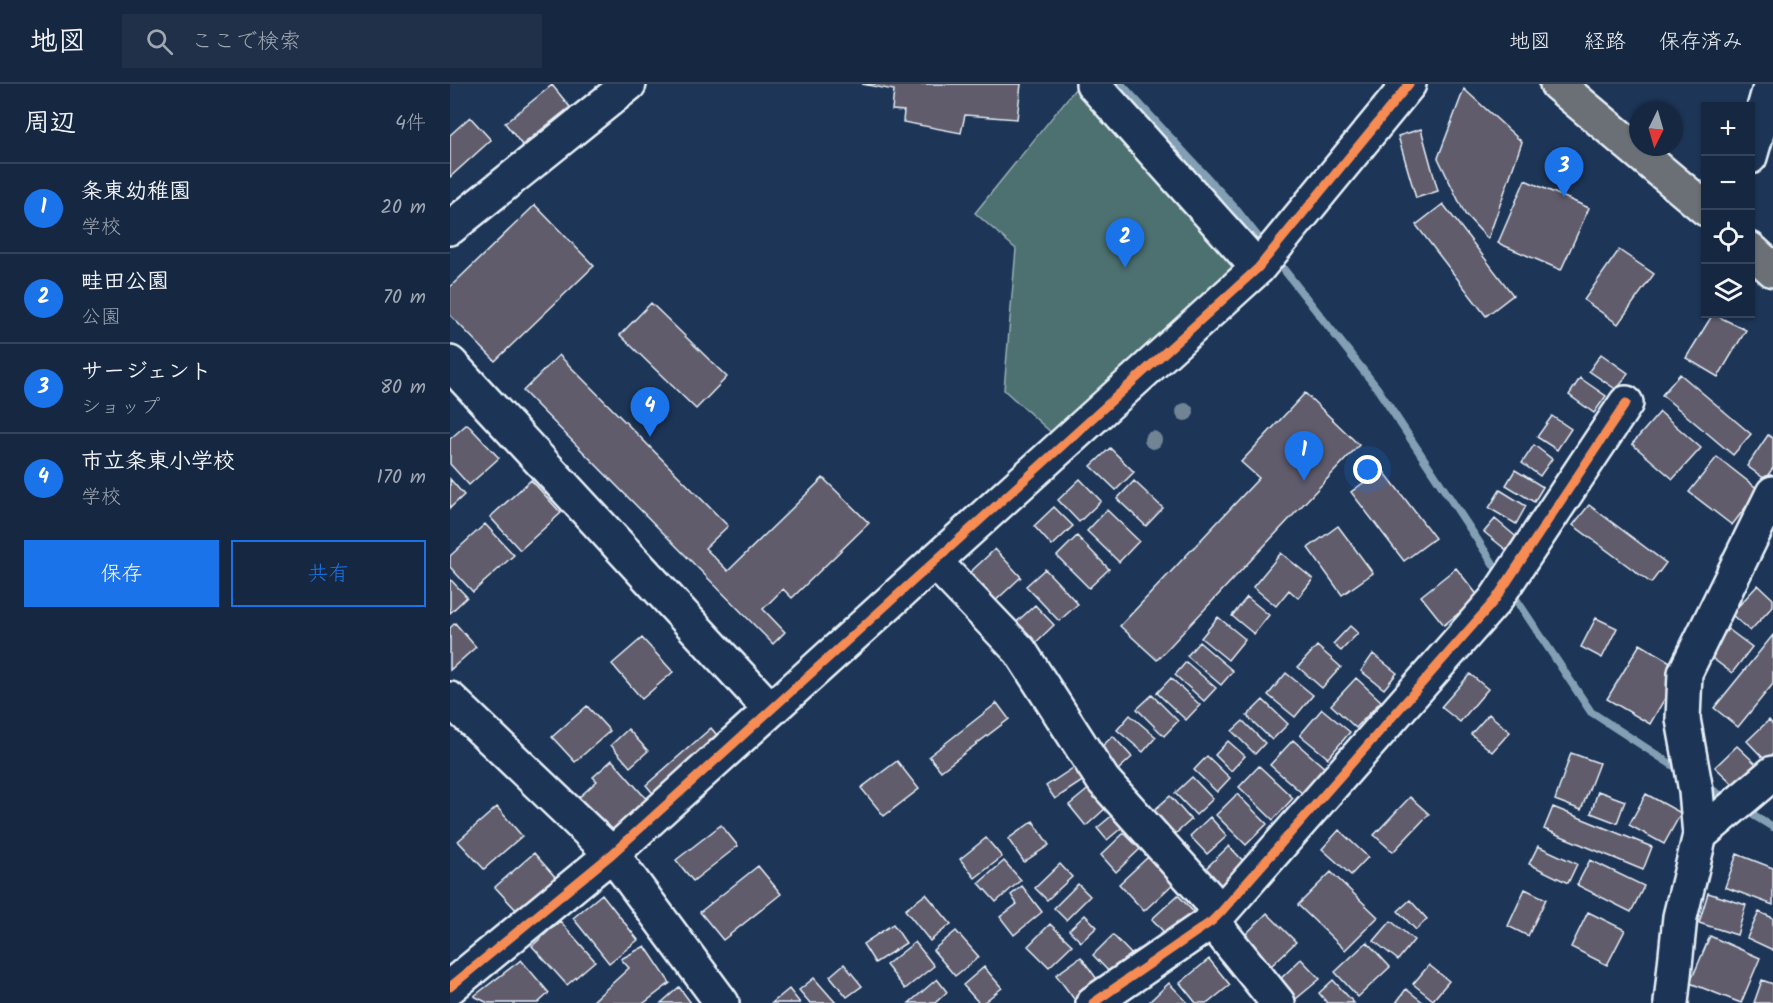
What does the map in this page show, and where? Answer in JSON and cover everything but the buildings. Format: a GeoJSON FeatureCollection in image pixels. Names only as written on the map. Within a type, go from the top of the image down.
{"type":"FeatureCollection","features":[{"type":"Feature","properties":{"kind":"main road"},"geometry":{"type":"LineString","coordinates":[[1557,84],[1701,205]]}},
{"type":"Feature","properties":{"kind":"main road"},"geometry":{"type":"LineString","coordinates":[[1755,254],[1773,270]]}},
{"type":"Feature","properties":{"kind":"street"},"geometry":{"type":"LineString","coordinates":[[450,228],[629,84]]}},
{"type":"Feature","properties":{"kind":"street"},"geometry":{"type":"LineString","coordinates":[[1093,84],[1258,268]]}},
{"type":"Feature","properties":{"kind":"street"},"geometry":{"type":"LineString","coordinates":[[450,987],[612,854],[1258,268],[1409,84]]}},
{"type":"Feature","properties":{"kind":"street"},"geometry":{"type":"LineString","coordinates":[[1750,156],[1771,84]]}},
{"type":"Feature","properties":{"kind":"street"},"geometry":{"type":"LineString","coordinates":[[450,363],[770,709]]}},
{"type":"Feature","properties":{"kind":"street"},"geometry":{"type":"LineString","coordinates":[[1093,1003],[1216,917],[1495,600],[1626,403]]}},
{"type":"Feature","properties":{"kind":"street"},"geometry":{"type":"LineString","coordinates":[[1671,1003],[1680,917],[1700,835],[1694,780],[1683,719],[1685,673],[1773,493]]}},
{"type":"Feature","properties":{"kind":"street"},"geometry":{"type":"LineString","coordinates":[[935,562],[1020,651],[1103,780],[1216,917],[1278,1003]]}},
{"type":"Feature","properties":{"kind":"street"},"geometry":{"type":"LineString","coordinates":[[450,699],[612,854],[722,1003]]}},
{"type":"Feature","properties":{"kind":"street"},"geometry":{"type":"LineString","coordinates":[[1700,835],[1773,773]]}},
{"type":"Feature","properties":{"kind":"green space"},"geometry":{"type":"Polygon","coordinates":[[[1079,84],[1235,242],[1236,288],[1064,444],[1004,390],[1016,249],[975,213],[1079,84]]]}},
{"type":"Feature","properties":{"kind":"waterway"},"geometry":{"type":"LineString","coordinates":[[1121,84],[1235,208],[1266,247]]}},
{"type":"Feature","properties":{"kind":"waterway"},"geometry":{"type":"LineString","coordinates":[[1274,257],[1377,388],[1502,577]]}},
{"type":"Feature","properties":{"kind":"waterway"},"geometry":{"type":"LineString","coordinates":[[1510,590],[1591,712],[1683,772]]}},
{"type":"Feature","properties":{"kind":"waterway"},"geometry":{"type":"LineString","coordinates":[[1708,787],[1730,801]]}},
{"type":"Feature","properties":{"kind":"waterway"},"geometry":{"type":"LineString","coordinates":[[1747,811],[1773,827]]}},
{"type":"Feature","properties":{"kind":"cycle path"},"geometry":{"type":"LineString","coordinates":[[450,987],[612,854],[1258,268],[1409,84]]}},
{"type":"Feature","properties":{"kind":"cycle path"},"geometry":{"type":"LineString","coordinates":[[1093,1003],[1212,921],[1221,912],[1495,600],[1626,403]]}},
{"type":"Feature","properties":{"kind":"place","name":"サージェント"},"geometry":{"type":"Point","coordinates":[1564,197]}},
{"type":"Feature","properties":{"kind":"place","name":"畦田公園"},"geometry":{"type":"Point","coordinates":[1125,268]}},
{"type":"Feature","properties":{"kind":"place","name":"市立条東小学校"},"geometry":{"type":"Point","coordinates":[650,437]}},
{"type":"Feature","properties":{"kind":"place","name":"条東幼稚園"},"geometry":{"type":"Point","coordinates":[1304,481]}}]}
